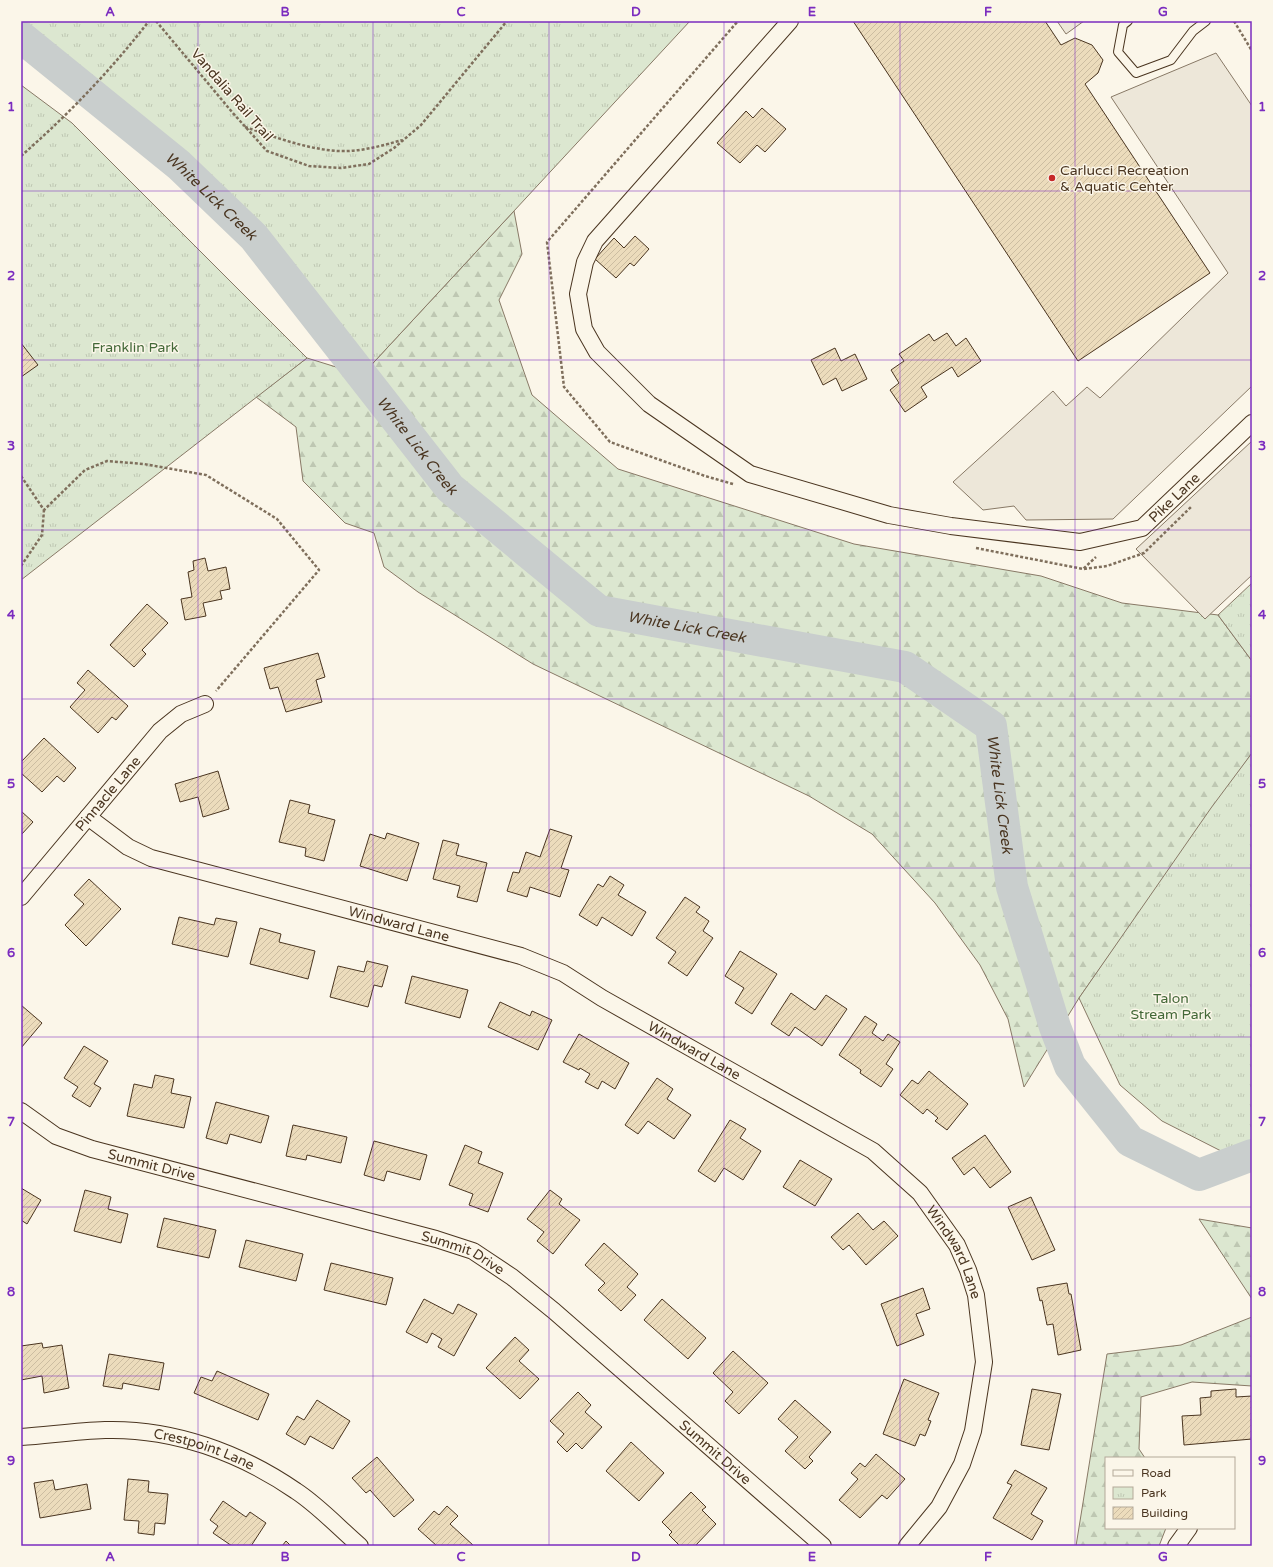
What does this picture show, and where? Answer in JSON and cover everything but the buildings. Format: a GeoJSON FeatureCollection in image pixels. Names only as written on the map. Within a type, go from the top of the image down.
{"type":"FeatureCollection","features":[{"type":"Feature","properties":{"kind":"street","name":"Pike Lane"},"geometry":{"type":"LineString","coordinates":[[790,21],[595,241],[585,262],[578,294],[584,329],[597,352],[649,404],[750,474],[889,514],[951,526],[1080,542],[1142,528],[1252,423]]}},
{"type":"Feature","properties":{"kind":"street","name":"Pinnacle Lane"},"geometry":{"type":"LineString","coordinates":[[21,897],[160,731],[182,714],[205,704]]}},
{"type":"Feature","properties":{"kind":"street","name":"Windward Lane"},"geometry":{"type":"LineString","coordinates":[[88,817],[128,847],[151,858],[521,956],[563,973],[602,998],[873,1151],[896,1170],[920,1193],[957,1245],[968,1270],[976,1294],[984,1362],[973,1431],[962,1464],[939,1507],[907,1546]]}},
{"type":"Feature","properties":{"kind":"street","name":"Summit Drive"},"geometry":{"type":"LineString","coordinates":[[21,1111],[56,1136],[92,1149],[436,1239],[473,1251],[500,1268],[554,1311],[823,1546]]}},
{"type":"Feature","properties":{"kind":"street","name":"Crestpoint Lane"},"geometry":{"type":"LineString","coordinates":[[21,1437],[106,1430],[134,1431],[161,1434],[214,1448],[266,1472],[297,1491],[360,1546]]}},
{"type":"Feature","properties":{"kind":"street"},"geometry":{"type":"LineString","coordinates":[[1176,1546],[1188,1529]]}},
{"type":"Feature","properties":{"kind":"lane"},"geometry":{"type":"LineString","coordinates":[[1128,21],[1123,25],[1118,52],[1136,73],[1171,60],[1194,31],[1206,21]]}},
{"type":"Feature","properties":{"kind":"path"},"geometry":{"type":"LineString","coordinates":[[21,156],[49,132],[124,54],[148,21]]}},
{"type":"Feature","properties":{"kind":"path","name":"Vandalia Rail Trail"},"geometry":{"type":"LineString","coordinates":[[156,21],[267,151],[309,166],[341,168],[369,164],[394,148],[425,120],[507,21]]}},
{"type":"Feature","properties":{"kind":"path"},"geometry":{"type":"LineString","coordinates":[[735,484],[705,476],[610,442],[564,387],[547,242],[738,21]]}},
{"type":"Feature","properties":{"kind":"path"},"geometry":{"type":"LineString","coordinates":[[1234,21],[1252,51]]}},
{"type":"Feature","properties":{"kind":"path"},"geometry":{"type":"LineString","coordinates":[[245,127],[295,143],[338,151],[370,149],[404,139]]}},
{"type":"Feature","properties":{"kind":"path"},"geometry":{"type":"LineString","coordinates":[[44,510],[85,470],[107,461],[144,464],[206,475],[277,519],[319,570],[205,704]]}},
{"type":"Feature","properties":{"kind":"path"},"geometry":{"type":"LineString","coordinates":[[21,476],[44,510],[42,534],[21,566]]}},
{"type":"Feature","properties":{"kind":"path"},"geometry":{"type":"LineString","coordinates":[[974,547],[1083,569],[1107,566]]}},
{"type":"Feature","properties":{"kind":"path"},"geometry":{"type":"LineString","coordinates":[[1083,569],[1099,554]]}},
{"type":"Feature","properties":{"kind":"green space"},"geometry":{"type":"Polygon","coordinates":[[[21,21],[690,21],[362,375],[254,237],[179,165],[21,37],[21,21]]]}},
{"type":"Feature","properties":{"kind":"green space","name":"Franklin Park"},"geometry":{"type":"Polygon","coordinates":[[[21,85],[72,123],[307,358],[21,580],[21,85]]]}},
{"type":"Feature","properties":{"kind":"green space"},"geometry":{"type":"Polygon","coordinates":[[[514,211],[522,254],[499,300],[532,395],[618,469],[854,544],[1041,576],[1122,603],[1218,615],[1252,661],[1252,753],[1079,998],[1024,1087],[1008,1019],[980,965],[935,903],[872,834],[809,796],[533,664],[418,592],[384,567],[374,533],[345,523],[303,481],[296,427],[256,397],[307,358],[362,375],[514,211]]]}},
{"type":"Feature","properties":{"kind":"green space"},"geometry":{"type":"Polygon","coordinates":[[[1252,583],[1252,661],[1218,615],[1252,583]]]}},
{"type":"Feature","properties":{"kind":"green space","name":"Talon Stream Park"},"geometry":{"type":"Polygon","coordinates":[[[1252,753],[1252,1143],[1225,1153],[1162,1121],[1120,1085],[1079,998],[1211,808],[1252,753]]]}},
{"type":"Feature","properties":{"kind":"green space"},"geometry":{"type":"Polygon","coordinates":[[[1199,1219],[1252,1228],[1252,1299],[1199,1219]]]}},
{"type":"Feature","properties":{"kind":"green space"},"geometry":{"type":"Polygon","coordinates":[[[1252,1317],[1252,1386],[1192,1382],[1141,1397],[1139,1449],[1144,1457],[1105,1457],[1105,1529],[1166,1529],[1159,1546],[1076,1546],[1107,1354],[1181,1345],[1252,1317]]]}},
{"type":"Feature","properties":{"kind":"shaded area"},"geometry":{"type":"Polygon","coordinates":[[[1057,21],[1084,21],[1066,34],[1057,21]]]}},
{"type":"Feature","properties":{"kind":"shaded area"},"geometry":{"type":"Polygon","coordinates":[[[1216,53],[1252,106],[1252,386],[1113,519],[1026,520],[1014,506],[983,510],[953,482],[1053,391],[1066,406],[1087,387],[1100,398],[1228,273],[1111,97],[1216,53]]]}},
{"type":"Feature","properties":{"kind":"shaded area"},"geometry":{"type":"Polygon","coordinates":[[[1252,441],[1252,575],[1205,619],[1136,549],[1252,441]]]}},
{"type":"Feature","properties":{"kind":"waterway","name":"White Lick Creek"},"geometry":{"type":"LineString","coordinates":[[21,37],[179,165],[254,237],[450,488],[599,611],[905,667],[991,726],[1012,887],[1055,1027],[1070,1066],[1130,1141],[1199,1175],[1252,1155]]}},
{"type":"Feature","properties":{"kind":"place","name":"Carlucci Recreation & Aquatic Center"},"geometry":{"type":"Point","coordinates":[1052,178]}}]}
